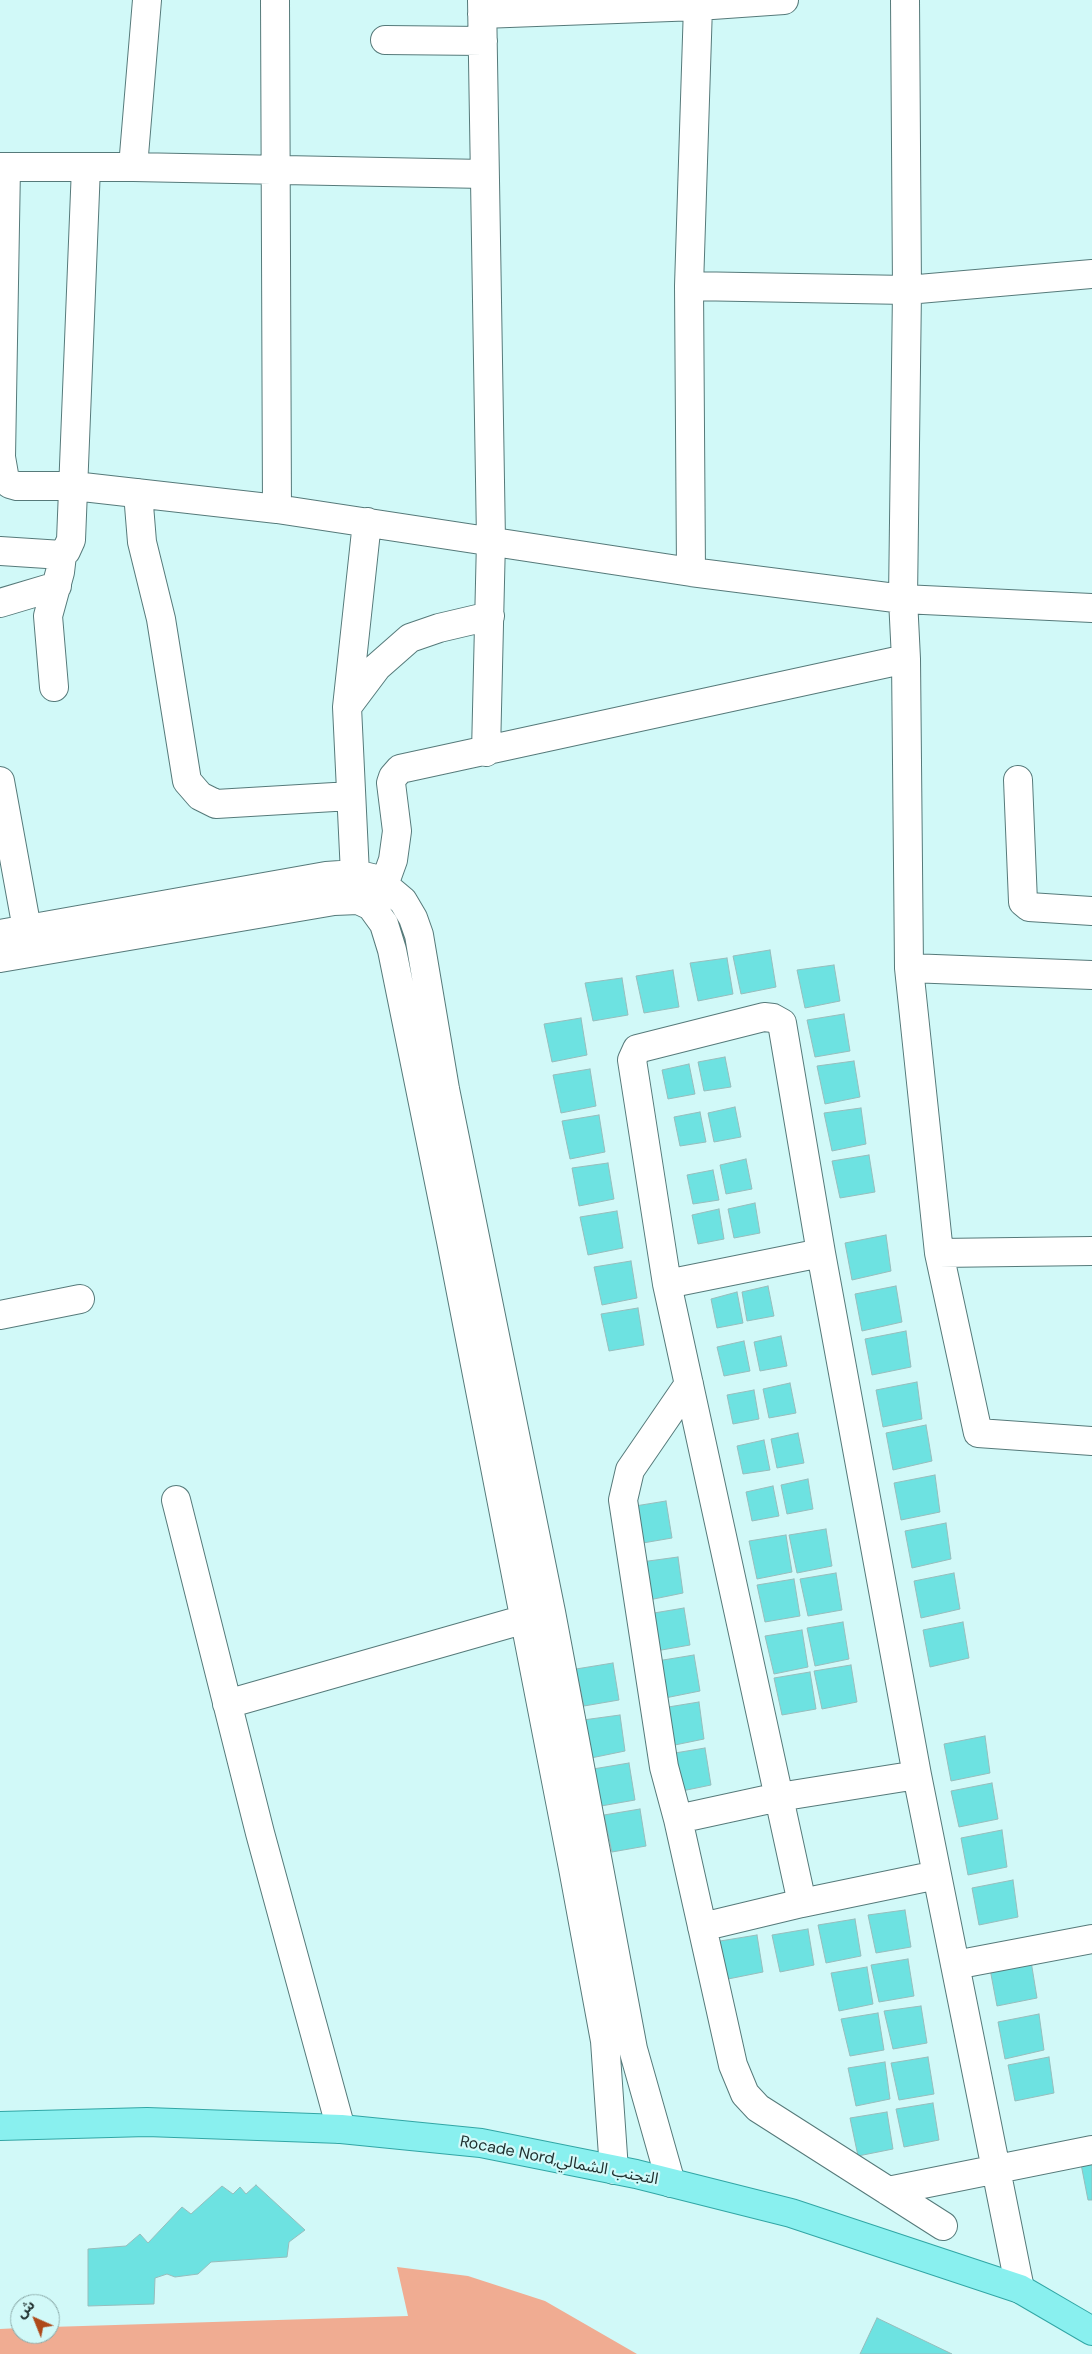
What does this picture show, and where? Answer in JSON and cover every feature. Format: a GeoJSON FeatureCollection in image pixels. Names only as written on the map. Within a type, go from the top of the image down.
{"type":"FeatureCollection","features":[{"type":"Feature","properties":{"kind":"main road","name":"Rocade Nord,التجنب الشمالي"},"geometry":{"type":"LineString","coordinates":[[0,2126],[147,2122],[341,2130],[481,2142],[671,2183],[792,2213],[1020,2289],[1092,2331]]}},
{"type":"Feature","properties":{"kind":"street"},"geometry":{"type":"LineString","coordinates":[[133,167],[146,0]]}},
{"type":"Feature","properties":{"kind":"street"},"geometry":{"type":"LineString","coordinates":[[275,0],[277,509]]}},
{"type":"Feature","properties":{"kind":"street"},"geometry":{"type":"LineString","coordinates":[[486,752],[491,540],[482,7],[698,6],[784,0]]}},
{"type":"Feature","properties":{"kind":"street"},"geometry":{"type":"LineString","coordinates":[[905,0],[907,290],[903,599],[906,659],[909,968],[938,1253],[978,1433],[1092,1441]]}},
{"type":"Feature","properties":{"kind":"street"},"geometry":{"type":"LineString","coordinates":[[691,572],[690,286],[698,6]]}},
{"type":"Feature","properties":{"kind":"street"},"geometry":{"type":"LineString","coordinates":[[385,40],[483,41]]}},
{"type":"Feature","properties":{"kind":"street"},"geometry":{"type":"LineString","coordinates":[[484,174],[133,167],[3,167],[1,431],[3,474],[10,484],[74,486],[277,509],[491,540],[691,572],[903,599],[1092,608]]}},
{"type":"Feature","properties":{"kind":"street"},"geometry":{"type":"LineString","coordinates":[[54,687],[48,616],[57,586],[62,554],[66,551],[71,540],[86,167]]}},
{"type":"Feature","properties":{"kind":"street"},"geometry":{"type":"LineString","coordinates":[[690,286],[907,290],[1092,274]]}},
{"type":"Feature","properties":{"kind":"street"},"geometry":{"type":"LineString","coordinates":[[138,493],[142,542],[161,619],[187,781],[200,796],[216,804],[351,796]]}},
{"type":"Feature","properties":{"kind":"street"},"geometry":{"type":"LineString","coordinates":[[355,874],[347,707],[367,522]]}},
{"type":"Feature","properties":{"kind":"street"},"geometry":{"type":"LineString","coordinates":[[0,551],[62,554]]}},
{"type":"Feature","properties":{"kind":"street"},"geometry":{"type":"LineString","coordinates":[[0,603],[57,586]]}},
{"type":"Feature","properties":{"kind":"street"},"geometry":{"type":"LineString","coordinates":[[347,707],[377,667],[410,638],[439,628],[490,616]]}},
{"type":"Feature","properties":{"kind":"street"},"geometry":{"type":"LineString","coordinates":[[377,895],[393,860],[397,832],[391,783],[395,773],[400,769],[486,752],[906,659]]}},
{"type":"Feature","properties":{"kind":"street"},"geometry":{"type":"LineString","coordinates":[[1018,780],[1023,902],[1028,907],[1092,910]]}},
{"type":"Feature","properties":{"kind":"street"},"geometry":{"type":"LineString","coordinates":[[0,781],[12,942]]}},
{"type":"Feature","properties":{"kind":"street"},"geometry":{"type":"LineString","coordinates":[[12,942],[326,876],[355,874],[372,878],[392,950],[463,1239],[539,1614],[633,2049],[671,2183]]}},
{"type":"Feature","properties":{"kind":"street"},"geometry":{"type":"LineString","coordinates":[[12,942],[334,901],[358,900],[377,895]]}},
{"type":"Feature","properties":{"kind":"street"},"geometry":{"type":"LineString","coordinates":[[909,968],[1092,975]]}},
{"type":"Feature","properties":{"kind":"street"},"geometry":{"type":"LineString","coordinates":[[802,1903],[667,1284],[632,1060],[633,1054],[637,1049],[764,1017],[773,1018],[782,1023],[821,1253],[918,1774],[1020,2289]]}},
{"type":"Feature","properties":{"kind":"street"},"geometry":{"type":"LineString","coordinates":[[938,1253],[1092,1252]]}},
{"type":"Feature","properties":{"kind":"street"},"geometry":{"type":"LineString","coordinates":[[667,1284],[821,1253]]}},
{"type":"Feature","properties":{"kind":"street"},"geometry":{"type":"LineString","coordinates":[[0,1315],[80,1299]]}},
{"type":"Feature","properties":{"kind":"street"},"geometry":{"type":"LineString","coordinates":[[689,1384],[630,1470],[623,1500],[664,1766],[678,1819],[733,2065],[745,2094],[758,2108],[943,2226]]}},
{"type":"Feature","properties":{"kind":"street"},"geometry":{"type":"LineString","coordinates":[[176,1500],[227,1704],[341,2130]]}},
{"type":"Feature","properties":{"kind":"street"},"geometry":{"type":"LineString","coordinates":[[227,1704],[539,1614]]}},
{"type":"Feature","properties":{"kind":"street"},"geometry":{"type":"LineString","coordinates":[[539,1614],[605,2041],[614,2170]]}},
{"type":"Feature","properties":{"kind":"street"},"geometry":{"type":"LineString","coordinates":[[678,1819],[779,1797],[918,1774]]}},
{"type":"Feature","properties":{"kind":"street"},"geometry":{"type":"LineString","coordinates":[[702,1927],[802,1903],[937,1875]]}},
{"type":"Feature","properties":{"kind":"street"},"geometry":{"type":"LineString","coordinates":[[955,1965],[1092,1939]]}},
{"type":"Feature","properties":{"kind":"street"},"geometry":{"type":"LineString","coordinates":[[888,2191],[1092,2150]]}},
{"type":"Feature","properties":{"kind":"shaded area"},"geometry":{"type":"Polygon","coordinates":[[[397,2267],[468,2276],[545,2301],[637,2354],[0,2354],[0,2329],[10,2328],[10,2344],[60,2344],[60,2327],[408,2316],[397,2267]]]}},
{"type":"Feature","properties":{"kind":"building"},"geometry":{"type":"Polygon","coordinates":[[[770,950],[776,987],[741,994],[733,956],[770,950]]]}},
{"type":"Feature","properties":{"kind":"building"},"geometry":{"type":"Polygon","coordinates":[[[727,958],[733,994],[698,1001],[690,963],[727,958]]]}},
{"type":"Feature","properties":{"kind":"building"},"geometry":{"type":"Polygon","coordinates":[[[834,965],[840,1001],[805,1008],[797,970],[834,965]]]}},
{"type":"Feature","properties":{"kind":"building"},"geometry":{"type":"Polygon","coordinates":[[[673,970],[679,1007],[644,1013],[636,976],[673,970]]]}},
{"type":"Feature","properties":{"kind":"building"},"geometry":{"type":"Polygon","coordinates":[[[622,978],[628,1015],[593,1021],[585,983],[622,978]]]}},
{"type":"Feature","properties":{"kind":"building"},"geometry":{"type":"Polygon","coordinates":[[[844,1014],[850,1051],[815,1057],[807,1020],[844,1014]]]}},
{"type":"Feature","properties":{"kind":"building"},"geometry":{"type":"Polygon","coordinates":[[[581,1018],[587,1055],[552,1062],[544,1024],[581,1018]]]}},
{"type":"Feature","properties":{"kind":"building"},"geometry":{"type":"Polygon","coordinates":[[[725,1057],[731,1087],[704,1091],[698,1062],[725,1057]]]}},
{"type":"Feature","properties":{"kind":"building"},"geometry":{"type":"Polygon","coordinates":[[[854,1061],[860,1097],[825,1104],[817,1066],[854,1061]]]}},
{"type":"Feature","properties":{"kind":"building"},"geometry":{"type":"Polygon","coordinates":[[[689,1064],[695,1094],[668,1099],[662,1070],[689,1064]]]}},
{"type":"Feature","properties":{"kind":"building"},"geometry":{"type":"Polygon","coordinates":[[[590,1069],[596,1106],[561,1113],[553,1075],[590,1069]]]}},
{"type":"Feature","properties":{"kind":"building"},"geometry":{"type":"Polygon","coordinates":[[[735,1107],[741,1137],[714,1142],[708,1113],[735,1107]]]}},
{"type":"Feature","properties":{"kind":"building"},"geometry":{"type":"Polygon","coordinates":[[[861,1108],[866,1144],[832,1151],[824,1113],[861,1108]]]}},
{"type":"Feature","properties":{"kind":"building"},"geometry":{"type":"Polygon","coordinates":[[[700,1112],[706,1142],[680,1146],[674,1117],[700,1112]]]}},
{"type":"Feature","properties":{"kind":"building"},"geometry":{"type":"Polygon","coordinates":[[[599,1115],[605,1152],[570,1159],[562,1121],[599,1115]]]}},
{"type":"Feature","properties":{"kind":"building"},"geometry":{"type":"Polygon","coordinates":[[[869,1155],[875,1192],[840,1198],[832,1161],[869,1155]]]}},
{"type":"Feature","properties":{"kind":"building"},"geometry":{"type":"Polygon","coordinates":[[[746,1159],[752,1189],[726,1194],[720,1165],[746,1159]]]}},
{"type":"Feature","properties":{"kind":"building"},"geometry":{"type":"Polygon","coordinates":[[[608,1163],[614,1199],[579,1206],[572,1168],[608,1163]]]}},
{"type":"Feature","properties":{"kind":"building"},"geometry":{"type":"Polygon","coordinates":[[[713,1170],[719,1200],[693,1204],[687,1175],[713,1170]]]}},
{"type":"Feature","properties":{"kind":"building"},"geometry":{"type":"Polygon","coordinates":[[[755,1203],[760,1233],[734,1238],[728,1209],[755,1203]]]}},
{"type":"Feature","properties":{"kind":"building"},"geometry":{"type":"Polygon","coordinates":[[[719,1209],[724,1239],[698,1244],[692,1215],[719,1209]]]}},
{"type":"Feature","properties":{"kind":"building"},"geometry":{"type":"Polygon","coordinates":[[[617,1211],[623,1248],[588,1255],[580,1217],[617,1211]]]}},
{"type":"Feature","properties":{"kind":"building"},"geometry":{"type":"Polygon","coordinates":[[[886,1235],[891,1271],[852,1280],[845,1243],[886,1235]]]}},
{"type":"Feature","properties":{"kind":"building"},"geometry":{"type":"Polygon","coordinates":[[[631,1261],[637,1298],[602,1305],[594,1267],[631,1261]]]}},
{"type":"Feature","properties":{"kind":"building"},"geometry":{"type":"Polygon","coordinates":[[[768,1286],[774,1316],[747,1321],[742,1292],[768,1286]]]}},
{"type":"Feature","properties":{"kind":"building"},"geometry":{"type":"Polygon","coordinates":[[[896,1286],[902,1322],[862,1331],[855,1294],[896,1286]]]}},
{"type":"Feature","properties":{"kind":"building"},"geometry":{"type":"Polygon","coordinates":[[[737,1292],[743,1323],[717,1328],[711,1299],[737,1292]]]}},
{"type":"Feature","properties":{"kind":"building"},"geometry":{"type":"Polygon","coordinates":[[[638,1308],[644,1345],[609,1351],[601,1314],[638,1308]]]}},
{"type":"Feature","properties":{"kind":"building"},"geometry":{"type":"Polygon","coordinates":[[[906,1331],[911,1367],[872,1375],[865,1339],[906,1331]]]}},
{"type":"Feature","properties":{"kind":"building"},"geometry":{"type":"Polygon","coordinates":[[[781,1336],[787,1366],[760,1371],[754,1342],[781,1336]]]}},
{"type":"Feature","properties":{"kind":"building"},"geometry":{"type":"Polygon","coordinates":[[[744,1341],[750,1371],[724,1376],[717,1347],[744,1341]]]}},
{"type":"Feature","properties":{"kind":"building"},"geometry":{"type":"Polygon","coordinates":[[[917,1382],[922,1419],[883,1427],[876,1390],[917,1382]]]}},
{"type":"Feature","properties":{"kind":"building"},"geometry":{"type":"Polygon","coordinates":[[[790,1383],[796,1413],[769,1418],[763,1389],[790,1383]]]}},
{"type":"Feature","properties":{"kind":"building"},"geometry":{"type":"Polygon","coordinates":[[[754,1390],[759,1419],[733,1424],[727,1395],[754,1390]]]}},
{"type":"Feature","properties":{"kind":"building"},"geometry":{"type":"Polygon","coordinates":[[[926,1425],[932,1461],[893,1470],[886,1433],[926,1425]]]}},
{"type":"Feature","properties":{"kind":"building"},"geometry":{"type":"Polygon","coordinates":[[[798,1433],[804,1463],[777,1468],[771,1439],[798,1433]]]}},
{"type":"Feature","properties":{"kind":"building"},"geometry":{"type":"Polygon","coordinates":[[[764,1440],[770,1470],[743,1474],[737,1446],[764,1440]]]}},
{"type":"Feature","properties":{"kind":"building"},"geometry":{"type":"Polygon","coordinates":[[[935,1475],[940,1512],[901,1520],[894,1483],[935,1475]]]}},
{"type":"Feature","properties":{"kind":"building"},"geometry":{"type":"Polygon","coordinates":[[[808,1479],[813,1509],[787,1514],[781,1485],[808,1479]]]}},
{"type":"Feature","properties":{"kind":"building"},"geometry":{"type":"Polygon","coordinates":[[[773,1486],[779,1516],[752,1521],[746,1492],[773,1486]]]}},
{"type":"Feature","properties":{"kind":"building"},"geometry":{"type":"Polygon","coordinates":[[[666,1501],[672,1538],[637,1544],[629,1507],[666,1501]]]}},
{"type":"Feature","properties":{"kind":"building"},"geometry":{"type":"Polygon","coordinates":[[[946,1523],[951,1559],[912,1568],[905,1531],[946,1523]]]}},
{"type":"Feature","properties":{"kind":"building"},"geometry":{"type":"Polygon","coordinates":[[[826,1529],[832,1566],[797,1573],[789,1535],[826,1529]]]}},
{"type":"Feature","properties":{"kind":"building"},"geometry":{"type":"Polygon","coordinates":[[[786,1535],[792,1572],[757,1579],[749,1541],[786,1535]]]}},
{"type":"Feature","properties":{"kind":"building"},"geometry":{"type":"Polygon","coordinates":[[[678,1557],[683,1593],[649,1600],[641,1562],[678,1557]]]}},
{"type":"Feature","properties":{"kind":"building"},"geometry":{"type":"Polygon","coordinates":[[[836,1573],[842,1610],[808,1616],[800,1579],[836,1573]]]}},
{"type":"Feature","properties":{"kind":"building"},"geometry":{"type":"Polygon","coordinates":[[[954,1573],[960,1609],[921,1618],[914,1581],[954,1573]]]}},
{"type":"Feature","properties":{"kind":"building"},"geometry":{"type":"Polygon","coordinates":[[[794,1579],[800,1616],[765,1622],[757,1585],[794,1579]]]}},
{"type":"Feature","properties":{"kind":"building"},"geometry":{"type":"Polygon","coordinates":[[[684,1608],[690,1645],[656,1651],[648,1614],[684,1608]]]}},
{"type":"Feature","properties":{"kind":"building"},"geometry":{"type":"Polygon","coordinates":[[[843,1622],[849,1659],[815,1666],[807,1628],[843,1622]]]}},
{"type":"Feature","properties":{"kind":"building"},"geometry":{"type":"Polygon","coordinates":[[[963,1622],[969,1658],[930,1667],[923,1630],[963,1622]]]}},
{"type":"Feature","properties":{"kind":"building"},"geometry":{"type":"Polygon","coordinates":[[[802,1630],[808,1667],[774,1674],[765,1636],[802,1630]]]}},
{"type":"Feature","properties":{"kind":"building"},"geometry":{"type":"Polygon","coordinates":[[[694,1655],[700,1691],[665,1698],[657,1661],[694,1655]]]}},
{"type":"Feature","properties":{"kind":"building"},"geometry":{"type":"Polygon","coordinates":[[[613,1663],[619,1700],[584,1706],[576,1669],[613,1663]]]}},
{"type":"Feature","properties":{"kind":"building"},"geometry":{"type":"Polygon","coordinates":[[[851,1665],[857,1702],[822,1709],[814,1671],[851,1665]]]}},
{"type":"Feature","properties":{"kind":"building"},"geometry":{"type":"Polygon","coordinates":[[[810,1672],[816,1709],[782,1715],[774,1678],[810,1672]]]}},
{"type":"Feature","properties":{"kind":"building"},"geometry":{"type":"Polygon","coordinates":[[[699,1702],[704,1739],[670,1746],[662,1708],[699,1702]]]}},
{"type":"Feature","properties":{"kind":"building"},"geometry":{"type":"Polygon","coordinates":[[[620,1715],[625,1751],[591,1758],[583,1720],[620,1715]]]}},
{"type":"Feature","properties":{"kind":"building"},"geometry":{"type":"Polygon","coordinates":[[[985,1736],[990,1773],[951,1781],[944,1744],[985,1736]]]}},
{"type":"Feature","properties":{"kind":"building"},"geometry":{"type":"Polygon","coordinates":[[[705,1748],[711,1785],[677,1792],[669,1754],[705,1748]]]}},
{"type":"Feature","properties":{"kind":"building"},"geometry":{"type":"Polygon","coordinates":[[[629,1763],[635,1800],[601,1806],[593,1769],[629,1763]]]}},
{"type":"Feature","properties":{"kind":"building"},"geometry":{"type":"Polygon","coordinates":[[[992,1783],[998,1819],[959,1827],[951,1791],[992,1783]]]}},
{"type":"Feature","properties":{"kind":"building"},"geometry":{"type":"Polygon","coordinates":[[[640,1809],[646,1846],[612,1852],[604,1815],[640,1809]]]}},
{"type":"Feature","properties":{"kind":"building"},"geometry":{"type":"Polygon","coordinates":[[[1002,1830],[1007,1867],[968,1875],[961,1838],[1002,1830]]]}},
{"type":"Feature","properties":{"kind":"building"},"geometry":{"type":"Polygon","coordinates":[[[1013,1880],[1018,1917],[979,1925],[972,1888],[1013,1880]]]}},
{"type":"Feature","properties":{"kind":"building"},"geometry":{"type":"Polygon","coordinates":[[[905,1910],[911,1947],[876,1953],[868,1915],[905,1910]]]}},
{"type":"Feature","properties":{"kind":"building"},"geometry":{"type":"Polygon","coordinates":[[[855,1919],[861,1956],[826,1963],[818,1925],[855,1919]]]}},
{"type":"Feature","properties":{"kind":"building"},"geometry":{"type":"Polygon","coordinates":[[[808,1929],[814,1965],[780,1972],[772,1935],[808,1929]]]}},
{"type":"Feature","properties":{"kind":"building"},"geometry":{"type":"Polygon","coordinates":[[[757,1935],[763,1972],[728,1979],[720,1941],[757,1935]]]}},
{"type":"Feature","properties":{"kind":"building"},"geometry":{"type":"Polygon","coordinates":[[[908,1959],[914,1996],[879,2002],[871,1965],[908,1959]]]}},
{"type":"Feature","properties":{"kind":"building"},"geometry":{"type":"Polygon","coordinates":[[[1031,1961],[1037,1998],[997,2006],[990,1969],[1031,1961]]]}},
{"type":"Feature","properties":{"kind":"building"},"geometry":{"type":"Polygon","coordinates":[[[867,1967],[873,2004],[839,2011],[831,1973],[867,1967]]]}},
{"type":"Feature","properties":{"kind":"building"},"geometry":{"type":"Polygon","coordinates":[[[921,2006],[927,2043],[893,2049],[884,2011],[921,2006]]]}},
{"type":"Feature","properties":{"kind":"building"},"geometry":{"type":"Polygon","coordinates":[[[878,2013],[884,2050],[850,2056],[841,2019],[878,2013]]]}},
{"type":"Feature","properties":{"kind":"building"},"geometry":{"type":"Polygon","coordinates":[[[1039,2014],[1044,2050],[1005,2059],[998,2022],[1039,2014]]]}},
{"type":"Feature","properties":{"kind":"building"},"geometry":{"type":"Polygon","coordinates":[[[928,2057],[934,2094],[899,2100],[891,2063],[928,2057]]]}},
{"type":"Feature","properties":{"kind":"building"},"geometry":{"type":"Polygon","coordinates":[[[1049,2057],[1054,2093],[1015,2101],[1008,2065],[1049,2057]]]}},
{"type":"Feature","properties":{"kind":"building"},"geometry":{"type":"Polygon","coordinates":[[[885,2062],[890,2099],[856,2106],[848,2068],[885,2062]]]}},
{"type":"Feature","properties":{"kind":"building"},"geometry":{"type":"Polygon","coordinates":[[[933,2103],[939,2140],[904,2147],[896,2109],[933,2103]]]}},
{"type":"Feature","properties":{"kind":"building"},"geometry":{"type":"Polygon","coordinates":[[[887,2112],[893,2149],[858,2156],[850,2118],[887,2112]]]}},
{"type":"Feature","properties":{"kind":"building"},"geometry":{"type":"Polygon","coordinates":[[[1092,2162],[1092,2200],[1088,2200],[1081,2164],[1092,2162]]]}},
{"type":"Feature","properties":{"kind":"building"},"geometry":{"type":"Polygon","coordinates":[[[256,2185],[305,2230],[289,2242],[287,2257],[211,2262],[198,2274],[175,2277],[167,2274],[155,2278],[154,2304],[88,2306],[88,2249],[126,2246],[140,2234],[148,2243],[182,2207],[191,2214],[222,2186],[233,2194],[240,2187],[246,2194],[256,2185]]]}},
{"type":"Feature","properties":{"kind":"building"},"geometry":{"type":"Polygon","coordinates":[[[877,2318],[952,2354],[860,2354],[877,2318]]]}}]}
